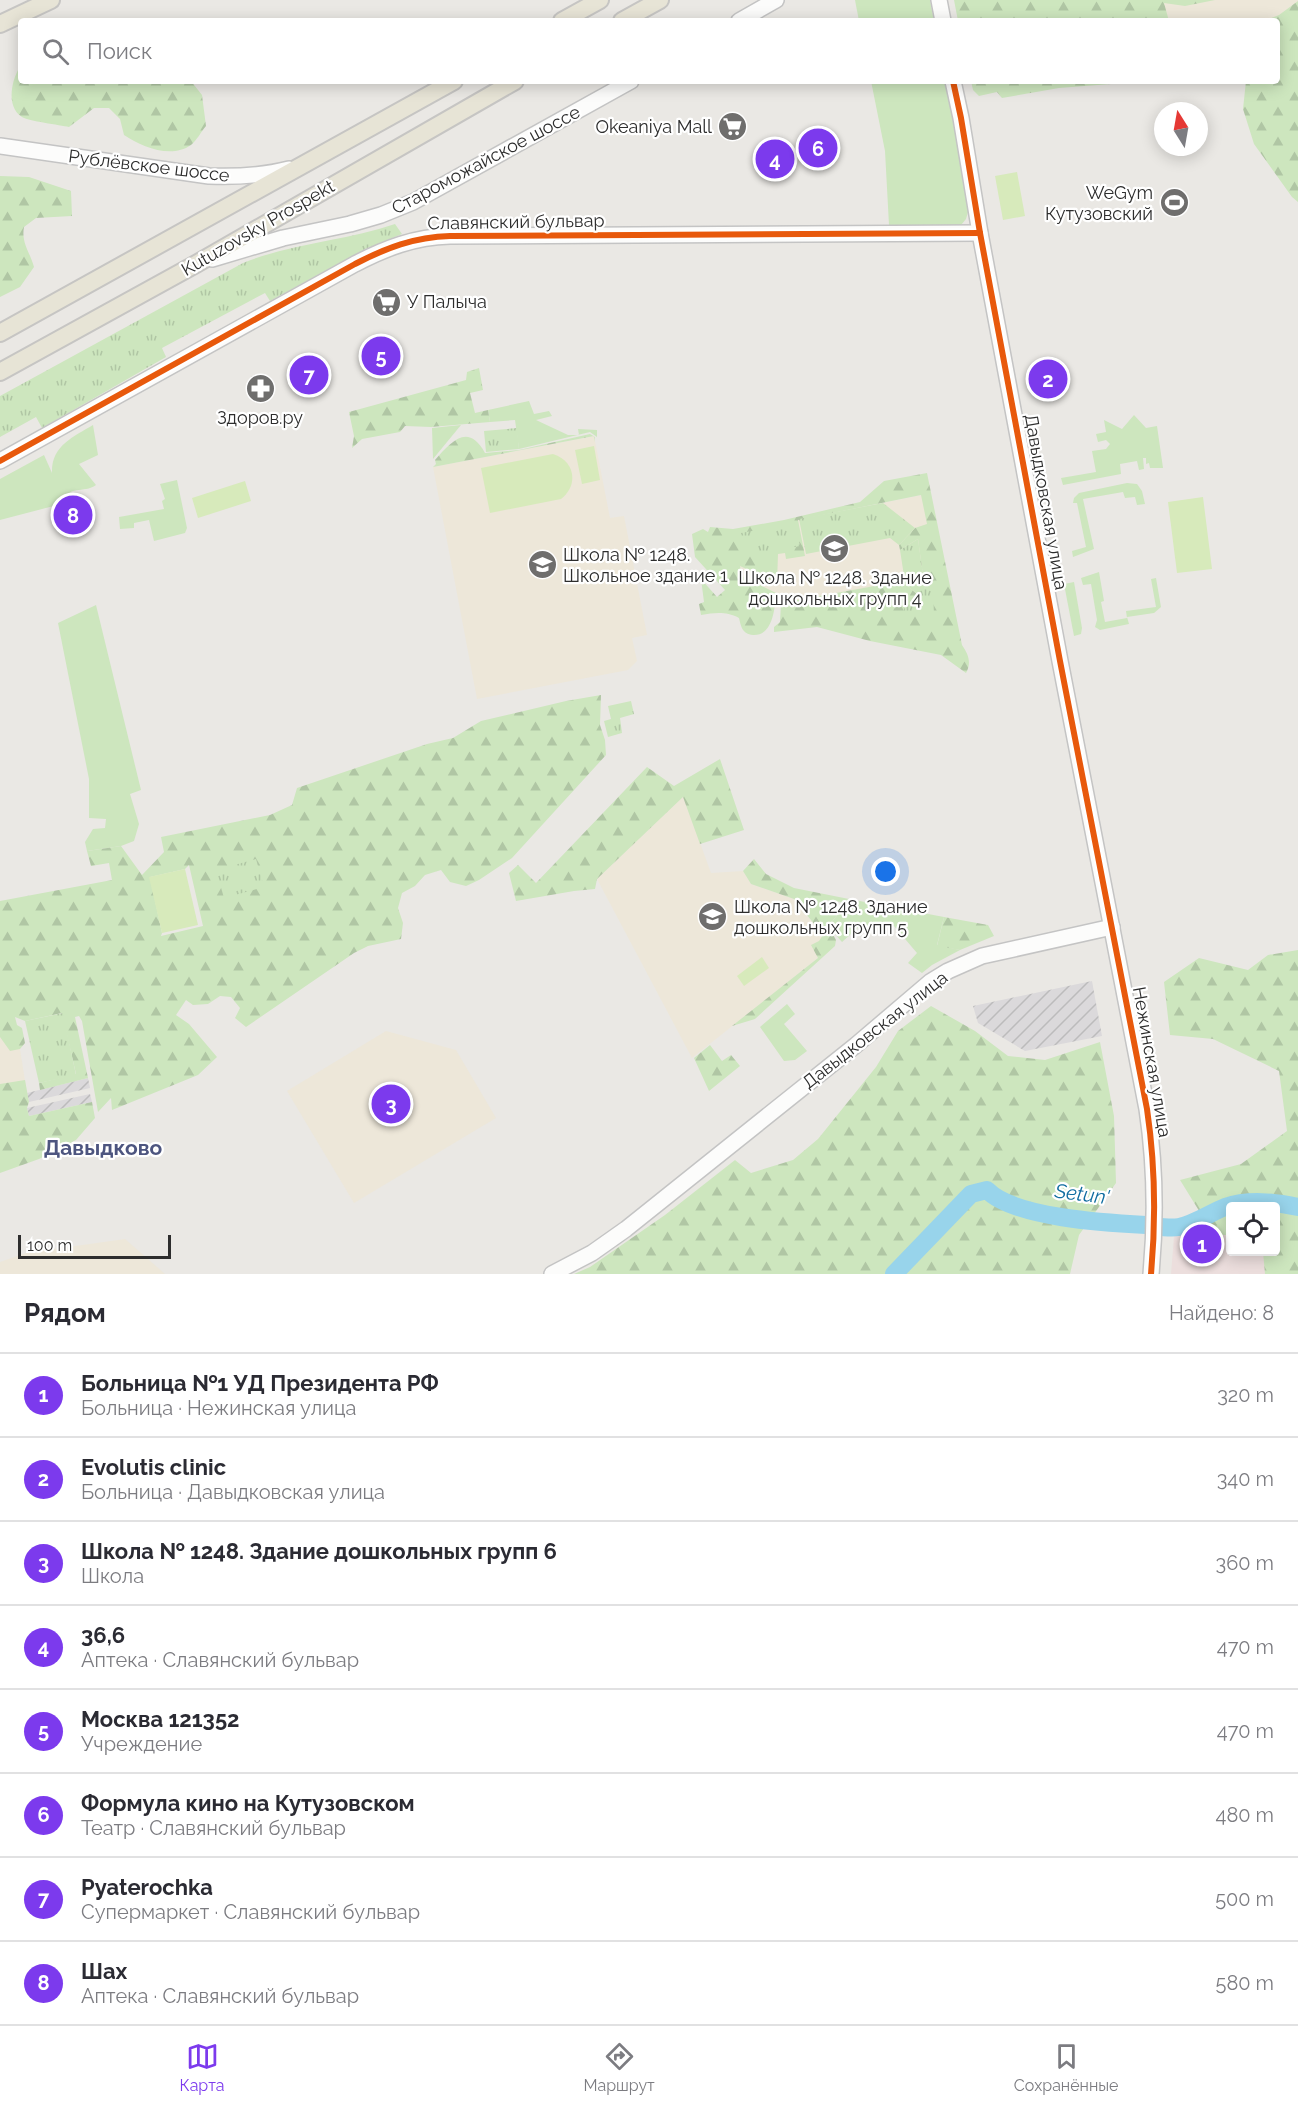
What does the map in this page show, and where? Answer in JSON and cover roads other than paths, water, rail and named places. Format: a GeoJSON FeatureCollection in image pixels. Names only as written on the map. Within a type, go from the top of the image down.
{"type":"FeatureCollection","features":[{"type":"Feature","properties":{"kind":"main road"},"geometry":{"type":"LineString","coordinates":[[0,24],[51,0]]}},
{"type":"Feature","properties":{"kind":"main road"},"geometry":{"type":"LineString","coordinates":[[567,18],[600,0]]}},
{"type":"Feature","properties":{"kind":"main road"},"geometry":{"type":"LineString","coordinates":[[627,18],[660,0]]}},
{"type":"Feature","properties":{"kind":"main road","name":"Kutuzovsky Prospekt"},"geometry":{"type":"LineString","coordinates":[[0,333],[449,84]]}},
{"type":"Feature","properties":{"kind":"main road","name":"Kutuzovsky Prospekt"},"geometry":{"type":"LineString","coordinates":[[0,372],[196,264],[510,84]]}},
{"type":"Feature","properties":{"kind":"street"},"geometry":{"type":"LineString","coordinates":[[744,18],[776,0]]}},
{"type":"Feature","properties":{"kind":"street"},"geometry":{"type":"LineString","coordinates":[[939,0],[942,18]]}},
{"type":"Feature","properties":{"kind":"street","name":"Староможайское шоссе"},"geometry":{"type":"LineString","coordinates":[[196,264],[283,238],[350,224],[413,202],[626,84]]}},
{"type":"Feature","properties":{"kind":"street","name":"Давыдковская улица"},"geometry":{"type":"LineString","coordinates":[[552,1274],[592,1253],[617,1236],[856,1045],[930,981],[982,956],[1112,927],[1060,661],[954,84]]}},
{"type":"Feature","properties":{"kind":"street","name":"Рублёвское шоссе"},"geometry":{"type":"LineString","coordinates":[[0,146],[209,176],[265,175],[298,167]]}},
{"type":"Feature","properties":{"kind":"street","name":"Славянский бульвар"},"geometry":{"type":"LineString","coordinates":[[0,461],[355,264],[396,244],[417,239],[450,236],[980,233]]}},
{"type":"Feature","properties":{"kind":"street","name":"Нежинская улица"},"geometry":{"type":"LineString","coordinates":[[1112,927],[1148,1109],[1152,1144],[1154,1194],[1151,1274]]}},
{"type":"Feature","properties":{"kind":"waterway","name":"Setun'"},"geometry":{"type":"LineString","coordinates":[[894,1274],[971,1194],[987,1190],[1018,1207],[1039,1213],[1167,1228],[1185,1226],[1234,1204],[1252,1202],[1298,1207]]}},
{"type":"Feature","properties":{"kind":"place","name":"Okeaniya Mall"},"geometry":{"type":"Point","coordinates":[733,127]}},
{"type":"Feature","properties":{"kind":"place","name":"Формула кино на Кутузовском"},"geometry":{"type":"Point","coordinates":[818,148]}},
{"type":"Feature","properties":{"kind":"place","name":"36,6"},"geometry":{"type":"Point","coordinates":[775,159]}},
{"type":"Feature","properties":{"kind":"place","name":"WeGym Кутузовский"},"geometry":{"type":"Point","coordinates":[1174,203]}},
{"type":"Feature","properties":{"kind":"place","name":"У Палыча"},"geometry":{"type":"Point","coordinates":[386,302]}},
{"type":"Feature","properties":{"kind":"place","name":"Москва 121352"},"geometry":{"type":"Point","coordinates":[381,356]}},
{"type":"Feature","properties":{"kind":"place","name":"Pyaterochka"},"geometry":{"type":"Point","coordinates":[309,375]}},
{"type":"Feature","properties":{"kind":"place","name":"Evolutis clinic"},"geometry":{"type":"Point","coordinates":[1048,379]}},
{"type":"Feature","properties":{"kind":"place","name":"Здоров.ру"},"geometry":{"type":"Point","coordinates":[260,389]}},
{"type":"Feature","properties":{"kind":"place","name":"Шах"},"geometry":{"type":"Point","coordinates":[73,515]}},
{"type":"Feature","properties":{"kind":"place","name":"Школа № 1248. Здание дошкольных групп 4"},"geometry":{"type":"Point","coordinates":[835,549]}},
{"type":"Feature","properties":{"kind":"place","name":"Школа № 1248. Школьное здание 1"},"geometry":{"type":"Point","coordinates":[542,565]}},
{"type":"Feature","properties":{"kind":"place","name":"Школа № 1248. Здание дошкольных групп 5"},"geometry":{"type":"Point","coordinates":[713,917]}},
{"type":"Feature","properties":{"kind":"place","name":"Школа № 1248. Здание дошкольных групп 6"},"geometry":{"type":"Point","coordinates":[391,1104]}},
{"type":"Feature","properties":{"kind":"place","name":"Больница №1 УД Президента РФ"},"geometry":{"type":"Point","coordinates":[1202,1244]}},
{"type":"Feature","properties":{"kind":"district","name":"Давыдково"},"geometry":{"type":"Point","coordinates":[103,1148]}}]}
